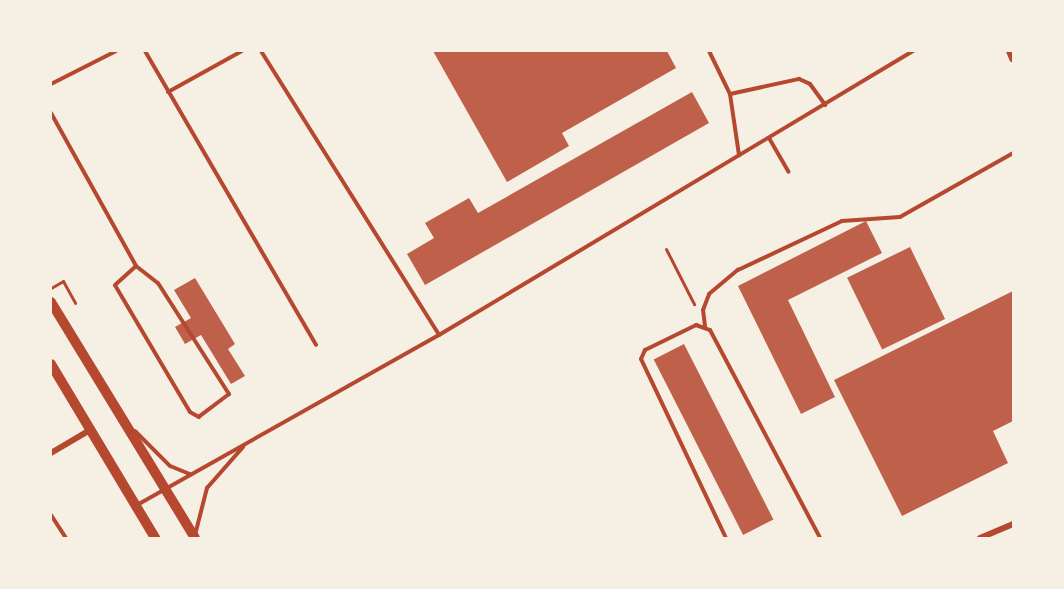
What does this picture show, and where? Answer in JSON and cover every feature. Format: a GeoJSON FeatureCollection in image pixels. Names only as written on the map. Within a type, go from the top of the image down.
{"type":"FeatureCollection","features":[{"type":"Feature","properties":{"kind":"main road"},"geometry":{"type":"LineString","coordinates":[[51,302],[195,538]]}},
{"type":"Feature","properties":{"kind":"main road"},"geometry":{"type":"LineString","coordinates":[[51,364],[155,538]]}},
{"type":"Feature","properties":{"kind":"street"},"geometry":{"type":"LineString","coordinates":[[1010,51],[1013,58]]}},
{"type":"Feature","properties":{"kind":"street"},"geometry":{"type":"LineString","coordinates":[[51,453],[90,430]]}},
{"type":"Feature","properties":{"kind":"street"},"geometry":{"type":"LineString","coordinates":[[981,538],[1013,524]]}},
{"type":"Feature","properties":{"kind":"lane"},"geometry":{"type":"LineString","coordinates":[[51,84],[110,52],[116,51]]}},
{"type":"Feature","properties":{"kind":"lane"},"geometry":{"type":"LineString","coordinates":[[145,51],[316,345]]}},
{"type":"Feature","properties":{"kind":"lane"},"geometry":{"type":"LineString","coordinates":[[168,92],[242,51]]}},
{"type":"Feature","properties":{"kind":"lane"},"geometry":{"type":"LineString","coordinates":[[261,51],[439,335]]}},
{"type":"Feature","properties":{"kind":"lane"},"geometry":{"type":"LineString","coordinates":[[709,51],[730,94],[740,155]]}},
{"type":"Feature","properties":{"kind":"lane"},"geometry":{"type":"LineString","coordinates":[[135,506],[439,335],[914,51]]}},
{"type":"Feature","properties":{"kind":"lane"},"geometry":{"type":"LineString","coordinates":[[730,94],[799,79],[810,84],[825,105]]}},
{"type":"Feature","properties":{"kind":"lane"},"geometry":{"type":"LineString","coordinates":[[51,113],[136,266],[158,284],[229,394],[199,417],[190,412],[115,285],[136,266]]}},
{"type":"Feature","properties":{"kind":"lane"},"geometry":{"type":"LineString","coordinates":[[769,138],[789,172]]}},
{"type":"Feature","properties":{"kind":"lane"},"geometry":{"type":"LineString","coordinates":[[810,538],[819,536],[705,326],[703,310],[709,294],[738,270],[842,221],[900,217],[1013,153]]}},
{"type":"Feature","properties":{"kind":"lane"},"geometry":{"type":"LineString","coordinates":[[705,326],[696,325],[645,350],[641,359],[726,538]]}},
{"type":"Feature","properties":{"kind":"lane"},"geometry":{"type":"LineString","coordinates":[[122,418],[170,466],[191,475]]}},
{"type":"Feature","properties":{"kind":"lane"},"geometry":{"type":"LineString","coordinates":[[195,538],[207,488],[246,444]]}},
{"type":"Feature","properties":{"kind":"lane"},"geometry":{"type":"LineString","coordinates":[[51,515],[66,538]]}},
{"type":"Feature","properties":{"kind":"path"},"geometry":{"type":"LineString","coordinates":[[666,249],[705,326]]}},
{"type":"Feature","properties":{"kind":"path"},"geometry":{"type":"LineString","coordinates":[[51,288],[63,281],[75,303]]}},
{"type":"Feature","properties":{"kind":"building"},"geometry":{"type":"Polygon","coordinates":[[[433,51],[667,51],[676,68],[562,133],[569,146],[507,182],[433,51]]]}},
{"type":"Feature","properties":{"kind":"building"},"geometry":{"type":"Polygon","coordinates":[[[692,92],[709,123],[425,285],[407,254],[434,238],[425,223],[469,198],[478,213],[692,92]]]}},
{"type":"Feature","properties":{"kind":"building"},"geometry":{"type":"Polygon","coordinates":[[[866,221],[882,253],[788,300],[835,397],[801,414],[738,286],[866,221]]]}},
{"type":"Feature","properties":{"kind":"building"},"geometry":{"type":"Polygon","coordinates":[[[910,247],[945,319],[882,350],[847,278],[910,247]]]}},
{"type":"Feature","properties":{"kind":"building"},"geometry":{"type":"Polygon","coordinates":[[[195,278],[235,344],[228,349],[245,376],[231,384],[201,335],[185,344],[175,327],[191,318],[174,290],[195,278]]]}},
{"type":"Feature","properties":{"kind":"building"},"geometry":{"type":"Polygon","coordinates":[[[1013,291],[1013,421],[993,431],[1008,463],[902,516],[834,380],[1013,291]]]}},
{"type":"Feature","properties":{"kind":"building"},"geometry":{"type":"Polygon","coordinates":[[[684,344],[773,520],[743,535],[654,359],[684,344]]]}}]}
